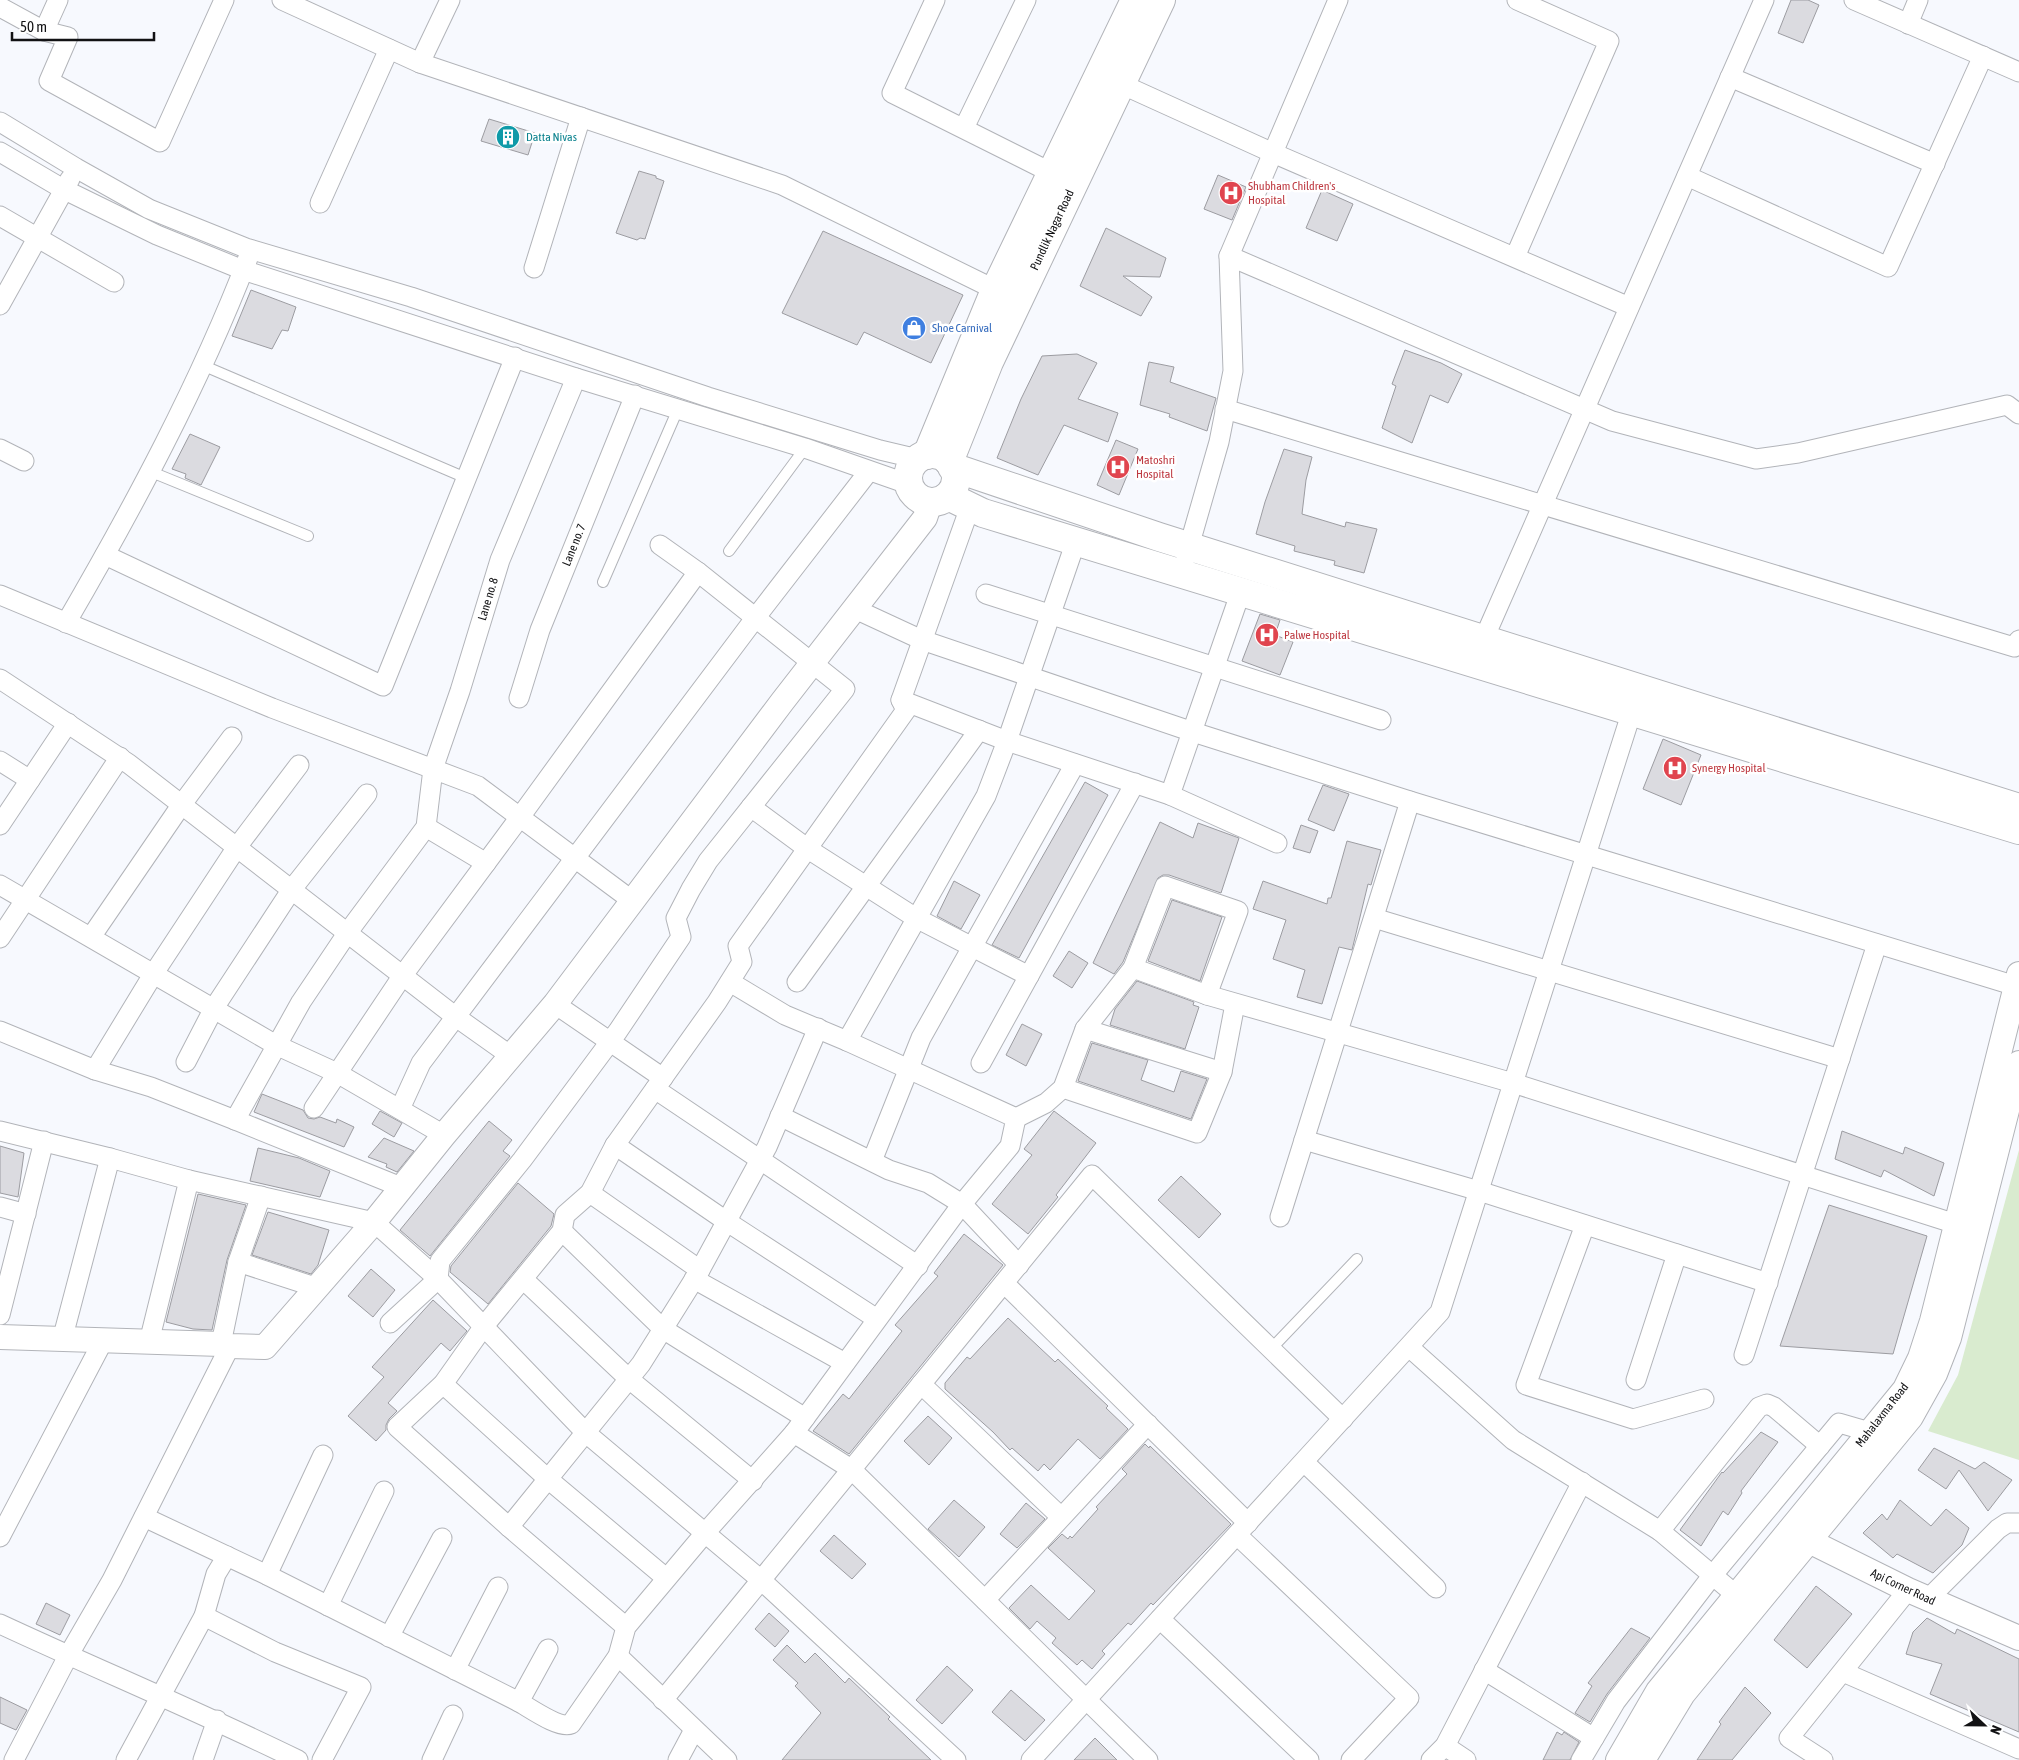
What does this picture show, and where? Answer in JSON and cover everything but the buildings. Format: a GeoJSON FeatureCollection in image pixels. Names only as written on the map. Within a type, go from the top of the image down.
{"type":"FeatureCollection","features":[{"type":"Feature","properties":{"kind":"main road","name":"Pundlik Nagar Road"},"geometry":{"type":"LineString","coordinates":[[1006,296],[1110,79],[1135,0]]}},
{"type":"Feature","properties":{"kind":"main road","name":"Pundlik Nagar Road"},"geometry":{"type":"LineString","coordinates":[[936,460],[989,362],[1006,296],[1052,173],[1161,0]]}},
{"type":"Feature","properties":{"kind":"main road"},"geometry":{"type":"LineString","coordinates":[[936,460],[955,477],[949,502]]}},
{"type":"Feature","properties":{"kind":"main road"},"geometry":{"type":"LineString","coordinates":[[2019,808],[1478,651],[1241,592],[949,502],[920,500],[912,493],[908,484],[908,474],[911,466],[936,460],[1189,546],[1478,651],[1632,711],[2019,830]]}},
{"type":"Feature","properties":{"kind":"street"},"geometry":{"type":"LineString","coordinates":[[44,31],[58,0]]}},
{"type":"Feature","properties":{"kind":"street"},"geometry":{"type":"LineString","coordinates":[[0,7],[44,31],[68,37],[49,81],[160,142],[224,0]]}},
{"type":"Feature","properties":{"kind":"street"},"geometry":{"type":"LineString","coordinates":[[282,0],[420,63],[782,185],[1006,296]]}},
{"type":"Feature","properties":{"kind":"street"},"geometry":{"type":"LineString","coordinates":[[420,63],[450,0]]}},
{"type":"Feature","properties":{"kind":"street"},"geometry":{"type":"LineString","coordinates":[[935,0],[892,92],[1052,173]]}},
{"type":"Feature","properties":{"kind":"street"},"geometry":{"type":"LineString","coordinates":[[964,128],[1026,0]]}},
{"type":"Feature","properties":{"kind":"street"},"geometry":{"type":"LineString","coordinates":[[1181,573],[1219,442],[1233,371],[1229,256],[1338,0]]}},
{"type":"Feature","properties":{"kind":"street"},"geometry":{"type":"LineString","coordinates":[[1515,257],[1609,41],[1517,0]]}},
{"type":"Feature","properties":{"kind":"street"},"geometry":{"type":"LineString","coordinates":[[1478,651],[1764,0]]}},
{"type":"Feature","properties":{"kind":"street"},"geometry":{"type":"LineString","coordinates":[[1854,0],[2019,72]]}},
{"type":"Feature","properties":{"kind":"street"},"geometry":{"type":"LineString","coordinates":[[1908,24],[1918,0]]}},
{"type":"Feature","properties":{"kind":"street"},"geometry":{"type":"LineString","coordinates":[[320,203],[390,49]]}},
{"type":"Feature","properties":{"kind":"street"},"geometry":{"type":"LineString","coordinates":[[1687,176],[1888,267],[1983,56]]}},
{"type":"Feature","properties":{"kind":"street"},"geometry":{"type":"LineString","coordinates":[[1730,77],[1934,164]]}},
{"type":"Feature","properties":{"kind":"street"},"geometry":{"type":"LineString","coordinates":[[1110,79],[1273,152],[1629,306]]}},
{"type":"Feature","properties":{"kind":"street"},"geometry":{"type":"LineString","coordinates":[[534,268],[581,117]]}},
{"type":"Feature","properties":{"kind":"street"},"geometry":{"type":"LineString","coordinates":[[0,122],[149,209],[251,250],[411,297],[722,401],[880,450],[936,460]]}},
{"type":"Feature","properties":{"kind":"street"},"geometry":{"type":"LineString","coordinates":[[0,152],[63,190],[157,235],[243,270],[576,378],[805,448],[908,484]]}},
{"type":"Feature","properties":{"kind":"street"},"geometry":{"type":"LineString","coordinates":[[0,304],[76,168]]}},
{"type":"Feature","properties":{"kind":"street"},"geometry":{"type":"LineString","coordinates":[[0,216],[114,282]]}},
{"type":"Feature","properties":{"kind":"street"},"geometry":{"type":"LineString","coordinates":[[66,623],[105,555],[185,404],[251,250]]}},
{"type":"Feature","properties":{"kind":"street"},"geometry":{"type":"LineString","coordinates":[[1229,256],[1612,421],[1756,459],[1798,454],[2007,405],[2019,414]]}},
{"type":"Feature","properties":{"kind":"street"},"geometry":{"type":"LineString","coordinates":[[105,555],[383,686],[515,357]]}},
{"type":"Feature","properties":{"kind":"street","name":"Lane no. 8"},"geometry":{"type":"LineString","coordinates":[[426,827],[433,769],[460,692],[500,560],[576,378]]}},
{"type":"Feature","properties":{"kind":"street","name":"Lane no. 7"},"geometry":{"type":"LineString","coordinates":[[519,698],[540,630],[635,395]]}},
{"type":"Feature","properties":{"kind":"street"},"geometry":{"type":"LineString","coordinates":[[716,421],[722,401]]}},
{"type":"Feature","properties":{"kind":"street"},"geometry":{"type":"LineString","coordinates":[[1225,410],[2014,647],[2019,640]]}},
{"type":"Feature","properties":{"kind":"street"},"geometry":{"type":"LineString","coordinates":[[0,449],[24,461]]}},
{"type":"Feature","properties":{"kind":"street"},"geometry":{"type":"LineString","coordinates":[[400,1109],[421,1063],[756,617],[869,471]]}},
{"type":"Feature","properties":{"kind":"street"},"geometry":{"type":"LineString","coordinates":[[0,1337],[265,1347],[315,1287],[374,1222],[444,1134],[555,1004],[925,518],[949,502]]}},
{"type":"Feature","properties":{"kind":"street"},"geometry":{"type":"LineString","coordinates":[[626,1627],[509,1527],[397,1427],[443,1384],[484,1326],[562,1231],[565,1215],[590,1194],[615,1145],[730,982],[742,962],[738,946],[906,710],[901,700],[922,640],[949,502]]}},
{"type":"Feature","properties":{"kind":"street"},"geometry":{"type":"LineString","coordinates":[[847,1041],[986,796],[1008,741],[1076,541]]}},
{"type":"Feature","properties":{"kind":"street"},"geometry":{"type":"LineString","coordinates":[[390,1323],[438,1279],[440,1261],[522,1160],[610,1042],[680,937],[676,918],[690,889],[708,861],[845,689],[756,617],[660,545]]}},
{"type":"Feature","properties":{"kind":"street"},"geometry":{"type":"LineString","coordinates":[[314,1108],[402,975],[486,864],[698,572]]}},
{"type":"Feature","properties":{"kind":"street"},"geometry":{"type":"LineString","coordinates":[[1170,795],[1241,592]]}},
{"type":"Feature","properties":{"kind":"street"},"geometry":{"type":"LineString","coordinates":[[986,594],[1381,720]]}},
{"type":"Feature","properties":{"kind":"street"},"geometry":{"type":"LineString","coordinates":[[0,595],[272,708],[478,786],[634,902]]}},
{"type":"Feature","properties":{"kind":"street"},"geometry":{"type":"LineString","coordinates":[[855,609],[922,640],[1193,732],[1410,801],[1878,944],[2018,982]]}},
{"type":"Feature","properties":{"kind":"street"},"geometry":{"type":"LineString","coordinates":[[0,679],[120,757],[456,1017],[512,1056]]}},
{"type":"Feature","properties":{"kind":"street"},"geometry":{"type":"LineString","coordinates":[[901,700],[1008,741],[1170,795],[1277,844]]}},
{"type":"Feature","properties":{"kind":"street"},"geometry":{"type":"LineString","coordinates":[[1031,1760],[1440,1312],[1632,711]]}},
{"type":"Feature","properties":{"kind":"street"},"geometry":{"type":"LineString","coordinates":[[0,825],[68,723]]}},
{"type":"Feature","properties":{"kind":"street"},"geometry":{"type":"LineString","coordinates":[[797,982],[979,730]]}},
{"type":"Feature","properties":{"kind":"street"},"geometry":{"type":"LineString","coordinates":[[91,937],[182,804],[232,737]]}},
{"type":"Feature","properties":{"kind":"street"},"geometry":{"type":"LineString","coordinates":[[0,938],[120,757]]}},
{"type":"Feature","properties":{"kind":"street"},"geometry":{"type":"LineString","coordinates":[[0,761],[30,780]]}},
{"type":"Feature","properties":{"kind":"street"},"geometry":{"type":"LineString","coordinates":[[872,1161],[921,1038],[1075,764]]}},
{"type":"Feature","properties":{"kind":"street"},"geometry":{"type":"LineString","coordinates":[[95,1070],[154,974],[237,847],[299,765]]}},
{"type":"Feature","properties":{"kind":"street"},"geometry":{"type":"LineString","coordinates":[[981,1063],[1135,783]]}},
{"type":"Feature","properties":{"kind":"street"},"geometry":{"type":"LineString","coordinates":[[186,1062],[214,1008],[292,889],[368,794]]}},
{"type":"Feature","properties":{"kind":"street"},"geometry":{"type":"LineString","coordinates":[[1280,1217],[1410,801]]}},
{"type":"Feature","properties":{"kind":"street"},"geometry":{"type":"LineString","coordinates":[[751,807],[808,849],[916,918],[1029,976]]}},
{"type":"Feature","properties":{"kind":"street"},"geometry":{"type":"LineString","coordinates":[[235,1120],[301,1002],[348,932],[426,827],[486,864]]}},
{"type":"Feature","properties":{"kind":"street"},"geometry":{"type":"LineString","coordinates":[[0,886],[276,1045],[337,1073],[444,1134]]}},
{"type":"Feature","properties":{"kind":"street"},"geometry":{"type":"LineString","coordinates":[[730,982],[785,1015],[908,1068],[1016,1118],[1046,1104],[1063,1088],[1085,1029],[1133,968],[1164,886],[1238,911],[1207,995]]}},
{"type":"Feature","properties":{"kind":"street"},"geometry":{"type":"LineString","coordinates":[[1374,918],[1840,1059]]}},
{"type":"Feature","properties":{"kind":"street"},"geometry":{"type":"LineString","coordinates":[[1744,1355],[1878,944]]}},
{"type":"Feature","properties":{"kind":"street"},"geometry":{"type":"LineString","coordinates":[[1133,968],[1235,1004],[1513,1083],[1956,1224]]}},
{"type":"Feature","properties":{"kind":"street","name":"Mahalaxma Road"},"geometry":{"type":"LineString","coordinates":[[1643,1760],[1683,1694],[1799,1536],[1870,1432],[1905,1389],[1920,1358],[1932,1321],[2018,982]]}},
{"type":"Feature","properties":{"kind":"street"},"geometry":{"type":"LineString","coordinates":[[555,1004],[610,1042],[659,1084],[760,1159],[918,1266]]}},
{"type":"Feature","properties":{"kind":"street"},"geometry":{"type":"LineString","coordinates":[[1063,1088],[1197,1133],[1222,1072],[1235,1004]]}},
{"type":"Feature","properties":{"kind":"street"},"geometry":{"type":"LineString","coordinates":[[509,1527],[641,1364],[663,1329],[697,1274],[760,1159],[818,1028]]}},
{"type":"Feature","properties":{"kind":"street"},"geometry":{"type":"LineString","coordinates":[[1085,1029],[1222,1072]]}},
{"type":"Feature","properties":{"kind":"street"},"geometry":{"type":"LineString","coordinates":[[0,1031],[95,1070],[151,1087],[401,1187]]}},
{"type":"Feature","properties":{"kind":"street","name":"Mahalaxma Road"},"geometry":{"type":"LineString","coordinates":[[1618,1760],[1658,1691],[1736,1595],[1799,1536],[1911,1418],[1935,1374],[1949,1338],[2019,1063]]}},
{"type":"Feature","properties":{"kind":"street"},"geometry":{"type":"LineString","coordinates":[[780,1116],[889,1170],[928,1182],[962,1204],[1019,1265]]}},
{"type":"Feature","properties":{"kind":"street"},"geometry":{"type":"LineString","coordinates":[[144,1518],[267,1575],[519,1702],[558,1724],[568,1726],[618,1656],[626,1627],[666,1578],[753,1481],[799,1426],[962,1204],[1010,1146],[1016,1118]]}},
{"type":"Feature","properties":{"kind":"street"},"geometry":{"type":"LineString","coordinates":[[0,1131],[189,1180],[374,1222],[438,1279],[586,1433],[761,1580],[956,1760]]}},
{"type":"Feature","properties":{"kind":"street"},"geometry":{"type":"LineString","coordinates":[[1304,1140],[1479,1191],[1768,1282]]}},
{"type":"Feature","properties":{"kind":"street"},"geometry":{"type":"LineString","coordinates":[[0,1314],[2,1295],[26,1214],[44,1141]]}},
{"type":"Feature","properties":{"kind":"street"},"geometry":{"type":"LineString","coordinates":[[615,1145],[726,1221],[878,1319]]}},
{"type":"Feature","properties":{"kind":"street"},"geometry":{"type":"LineString","coordinates":[[62,1340],[110,1158]]}},
{"type":"Feature","properties":{"kind":"street"},"geometry":{"type":"LineString","coordinates":[[663,1700],[1092,1175],[1343,1419]]}},
{"type":"Feature","properties":{"kind":"street"},"geometry":{"type":"LineString","coordinates":[[149,1342],[189,1180]]}},
{"type":"Feature","properties":{"kind":"street"},"geometry":{"type":"LineString","coordinates":[[590,1194],[697,1274],[845,1363]]}},
{"type":"Feature","properties":{"kind":"street"},"geometry":{"type":"LineString","coordinates":[[14,1760],[68,1656],[112,1580],[144,1518],[225,1345],[238,1262],[261,1196]]}},
{"type":"Feature","properties":{"kind":"street"},"geometry":{"type":"LineString","coordinates":[[0,1207],[26,1214]]}},
{"type":"Feature","properties":{"kind":"street"},"geometry":{"type":"LineString","coordinates":[[1585,1225],[1526,1384],[1633,1419],[1704,1399]]}},
{"type":"Feature","properties":{"kind":"street"},"geometry":{"type":"LineString","coordinates":[[562,1231],[663,1329],[799,1426],[851,1469],[1148,1760]]}},
{"type":"Feature","properties":{"kind":"street"},"geometry":{"type":"LineString","coordinates":[[1636,1380],[1677,1254]]}},
{"type":"Feature","properties":{"kind":"street"},"geometry":{"type":"LineString","coordinates":[[238,1262],[315,1287]]}},
{"type":"Feature","properties":{"kind":"street"},"geometry":{"type":"LineString","coordinates":[[523,1278],[629,1379],[753,1481]]}},
{"type":"Feature","properties":{"kind":"street"},"geometry":{"type":"LineString","coordinates":[[1004,1282],[1148,1424],[1242,1529],[1409,1698],[1351,1760]]}},
{"type":"Feature","properties":{"kind":"street"},"geometry":{"type":"LineString","coordinates":[[0,1537],[103,1341]]}},
{"type":"Feature","properties":{"kind":"street"},"geometry":{"type":"LineString","coordinates":[[1409,1347],[1513,1440],[1660,1531],[1736,1595]]}},
{"type":"Feature","properties":{"kind":"street"},"geometry":{"type":"LineString","coordinates":[[443,1384],[548,1479],[666,1578]]}},
{"type":"Feature","properties":{"kind":"street"},"geometry":{"type":"LineString","coordinates":[[921,1384],[1061,1517]]}},
{"type":"Feature","properties":{"kind":"street"},"geometry":{"type":"LineString","coordinates":[[1660,1531],[1759,1407],[1767,1404],[1774,1407],[1820,1446]]}},
{"type":"Feature","properties":{"kind":"street"},"geometry":{"type":"LineString","coordinates":[[1581,1760],[1616,1701],[1712,1576],[1839,1423],[1870,1432]]}},
{"type":"Feature","properties":{"kind":"street"},"geometry":{"type":"LineString","coordinates":[[985,1600],[1148,1424]]}},
{"type":"Feature","properties":{"kind":"street"},"geometry":{"type":"LineString","coordinates":[[267,1575],[323,1455]]}},
{"type":"Feature","properties":{"kind":"street"},"geometry":{"type":"LineString","coordinates":[[1304,1462],[1436,1588]]}},
{"type":"Feature","properties":{"kind":"street"},"geometry":{"type":"LineString","coordinates":[[1431,1760],[1445,1746],[1582,1482]]}},
{"type":"Feature","properties":{"kind":"street"},"geometry":{"type":"LineString","coordinates":[[328,1606],[384,1491]]}},
{"type":"Feature","properties":{"kind":"street"},"geometry":{"type":"LineString","coordinates":[[1823,1760],[1789,1738],[1843,1672],[1918,1594],[2007,1523],[2019,1523]]}},
{"type":"Feature","properties":{"kind":"street","name":"Api Corner Road"},"geometry":{"type":"LineString","coordinates":[[1799,1536],[1918,1594],[2019,1638]]}},
{"type":"Feature","properties":{"kind":"street"},"geometry":{"type":"LineString","coordinates":[[389,1637],[442,1538]]}},
{"type":"Feature","properties":{"kind":"street"},"geometry":{"type":"LineString","coordinates":[[126,1760],[204,1616],[216,1574],[227,1556]]}},
{"type":"Feature","properties":{"kind":"street"},"geometry":{"type":"LineString","coordinates":[[454,1670],[498,1587]]}},
{"type":"Feature","properties":{"kind":"street"},"geometry":{"type":"LineString","coordinates":[[204,1616],[275,1652],[361,1687],[322,1760]]}},
{"type":"Feature","properties":{"kind":"street"},"geometry":{"type":"LineString","coordinates":[[1160,1620],[1309,1760]]}},
{"type":"Feature","properties":{"kind":"street"},"geometry":{"type":"LineString","coordinates":[[0,1624],[68,1656],[217,1720],[298,1760]]}},
{"type":"Feature","properties":{"kind":"street"},"geometry":{"type":"LineString","coordinates":[[519,1702],[548,1649]]}},
{"type":"Feature","properties":{"kind":"street"},"geometry":{"type":"LineString","coordinates":[[618,1656],[727,1760]]}},
{"type":"Feature","properties":{"kind":"street"},"geometry":{"type":"LineString","coordinates":[[1484,1670],[1594,1738]]}},
{"type":"Feature","properties":{"kind":"street"},"geometry":{"type":"LineString","coordinates":[[1843,1672],[2019,1749]]}},
{"type":"Feature","properties":{"kind":"street"},"geometry":{"type":"LineString","coordinates":[[432,1760],[453,1715]]}},
{"type":"Feature","properties":{"kind":"street"},"geometry":{"type":"LineString","coordinates":[[203,1760],[217,1720]]}},
{"type":"Feature","properties":{"kind":"street"},"geometry":{"type":"LineString","coordinates":[[678,1760],[694,1730]]}},
{"type":"Feature","properties":{"kind":"street"},"geometry":{"type":"LineString","coordinates":[[1445,1746],[1466,1760]]}},
{"type":"Feature","properties":{"kind":"lane"},"geometry":{"type":"LineString","coordinates":[[202,364],[466,478]]}},
{"type":"Feature","properties":{"kind":"lane"},"geometry":{"type":"LineString","coordinates":[[603,582],[678,409]]}},
{"type":"Feature","properties":{"kind":"lane"},"geometry":{"type":"LineString","coordinates":[[729,551],[805,448]]}},
{"type":"Feature","properties":{"kind":"lane"},"geometry":{"type":"LineString","coordinates":[[150,471],[308,536]]}},
{"type":"Feature","properties":{"kind":"lane"},"geometry":{"type":"LineString","coordinates":[[1271,1349],[1357,1259]]}},
{"type":"Feature","properties":{"kind":"green space"},"geometry":{"type":"Polygon","coordinates":[[[2019,1150],[2019,1460],[1928,1431],[1958,1375],[2019,1150]]]}},
{"type":"Feature","properties":{"kind":"place","name":"Datta Nivas"},"geometry":{"type":"Point","coordinates":[508,137]}},
{"type":"Feature","properties":{"kind":"place","name":"Shubham Children's Hospital"},"geometry":{"type":"Point","coordinates":[1231,193]}},
{"type":"Feature","properties":{"kind":"place","name":"Shoe Carnival"},"geometry":{"type":"Point","coordinates":[914,328]}},
{"type":"Feature","properties":{"kind":"place","name":"Matoshri Hospital"},"geometry":{"type":"Point","coordinates":[1118,467]}},
{"type":"Feature","properties":{"kind":"place","name":"Palwe Hospital"},"geometry":{"type":"Point","coordinates":[1267,635]}},
{"type":"Feature","properties":{"kind":"place","name":"Synergy Hospital"},"geometry":{"type":"Point","coordinates":[1675,768]}}]}
